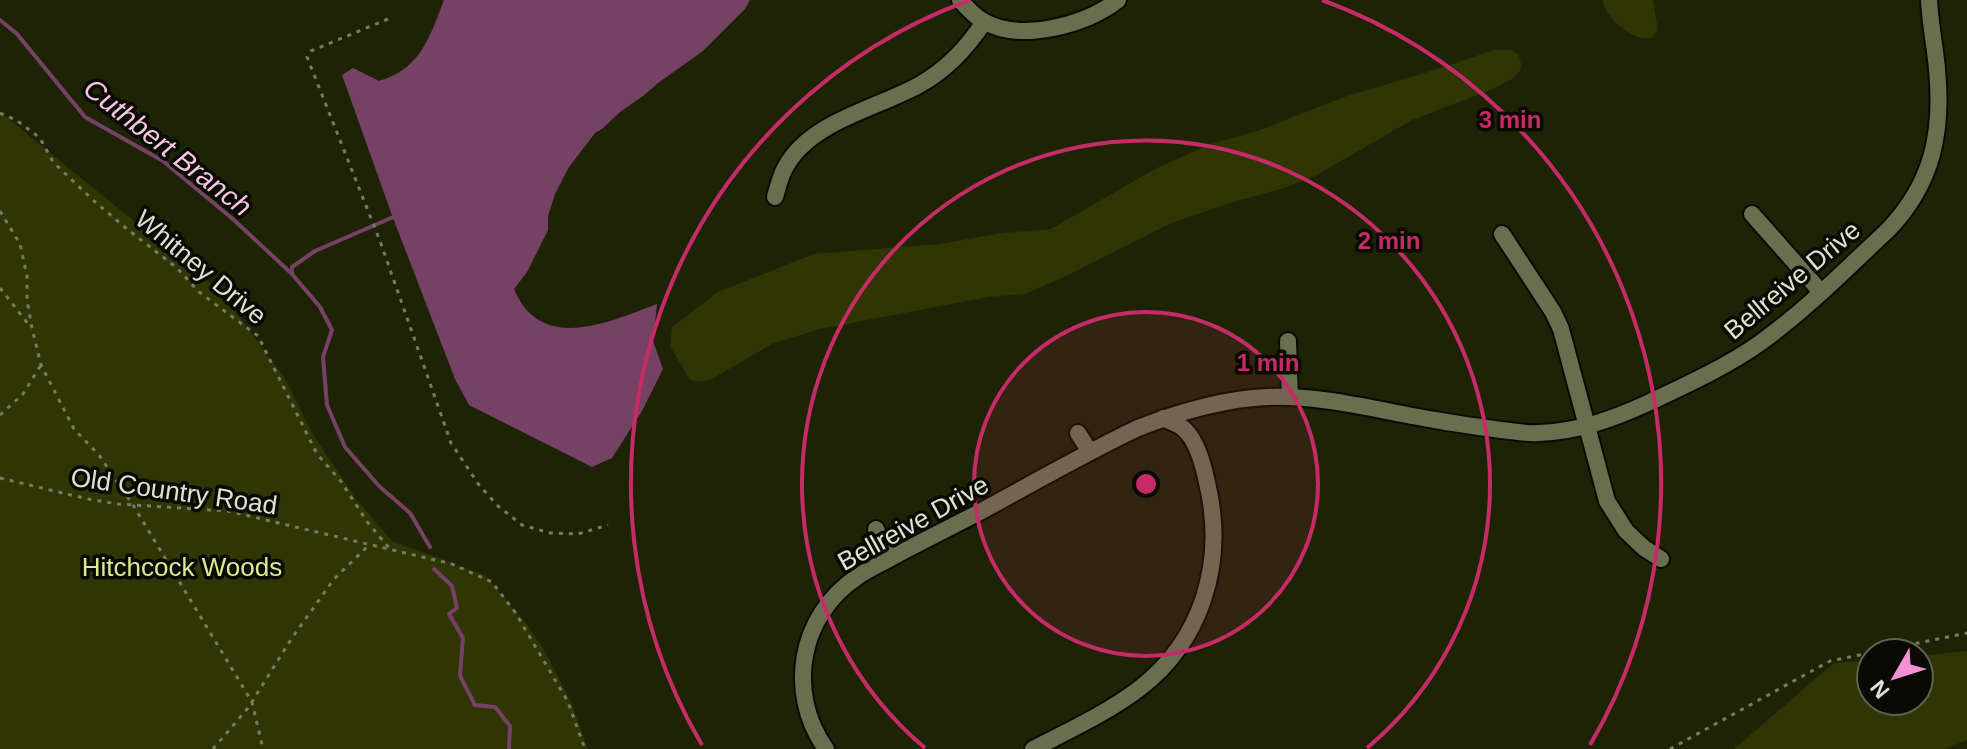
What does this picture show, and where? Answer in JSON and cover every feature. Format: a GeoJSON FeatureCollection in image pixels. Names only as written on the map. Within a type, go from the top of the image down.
{"type":"FeatureCollection","features":[{"type":"Feature","properties":{"kind":"street"},"geometry":{"type":"LineString","coordinates":[[960,0],[984,22],[1021,30],[1050,29],[1082,20],[1118,0]]}},
{"type":"Feature","properties":{"kind":"street","name":"Bellreive Drive"},"geometry":{"type":"LineString","coordinates":[[826,749],[811,723],[803,693],[803,665],[808,642],[823,612],[844,587],[889,559],[1138,428],[1190,410],[1242,400],[1290,397],[1324,400],[1464,425],[1534,433],[1555,432],[1586,426],[1631,410],[1734,360],[1783,325],[1821,292],[1901,217],[1915,196],[1927,173],[1935,144],[1939,93],[1929,0]]}},
{"type":"Feature","properties":{"kind":"street"},"geometry":{"type":"LineString","coordinates":[[775,197],[780,177],[801,147],[840,120],[917,87],[959,55],[984,22]]}},
{"type":"Feature","properties":{"kind":"street"},"geometry":{"type":"LineString","coordinates":[[1752,214],[1821,292]]}},
{"type":"Feature","properties":{"kind":"street"},"geometry":{"type":"LineString","coordinates":[[1502,234],[1561,329],[1607,501],[1626,531],[1661,559]]}},
{"type":"Feature","properties":{"kind":"street"},"geometry":{"type":"LineString","coordinates":[[1288,341],[1290,397]]}},
{"type":"Feature","properties":{"kind":"street"},"geometry":{"type":"LineString","coordinates":[[1033,749],[1146,684],[1179,647],[1199,612],[1211,572],[1214,516],[1204,469],[1191,436],[1181,426],[1163,418]]}},
{"type":"Feature","properties":{"kind":"street"},"geometry":{"type":"LineString","coordinates":[[1078,433],[1090,452]]}},
{"type":"Feature","properties":{"kind":"street"},"geometry":{"type":"LineString","coordinates":[[876,529],[889,559]]}},
{"type":"Feature","properties":{"kind":"path"},"geometry":{"type":"LineString","coordinates":[[388,19],[311,51],[307,57],[380,241],[451,443],[479,485],[498,506],[522,525],[550,533],[578,534],[608,525]]}},
{"type":"Feature","properties":{"kind":"path","name":"Whitney Drive"},"geometry":{"type":"LineString","coordinates":[[0,113],[16,120],[40,138],[53,162],[94,201],[177,268],[199,292],[258,336],[317,454],[390,549]]}},
{"type":"Feature","properties":{"kind":"path"},"geometry":{"type":"LineString","coordinates":[[0,211],[20,244],[27,276],[27,300],[41,365],[74,429],[99,455],[133,505],[252,702],[263,749]]}},
{"type":"Feature","properties":{"kind":"path"},"geometry":{"type":"LineString","coordinates":[[0,288],[32,328]]}},
{"type":"Feature","properties":{"kind":"path"},"geometry":{"type":"LineString","coordinates":[[0,415],[23,394],[41,365]]}},
{"type":"Feature","properties":{"kind":"path","name":"Old Country Road"},"geometry":{"type":"LineString","coordinates":[[0,478],[88,499],[228,511],[390,549]]}},
{"type":"Feature","properties":{"kind":"path"},"geometry":{"type":"LineString","coordinates":[[213,749],[252,702],[334,579],[369,545]]}},
{"type":"Feature","properties":{"kind":"path"},"geometry":{"type":"LineString","coordinates":[[390,549],[452,564],[492,582],[515,612],[568,702],[585,749]]}},
{"type":"Feature","properties":{"kind":"path"},"geometry":{"type":"LineString","coordinates":[[1670,749],[1830,661],[1967,633]]}},
{"type":"Feature","properties":{"kind":"green space"},"geometry":{"type":"Polygon","coordinates":[[[1602,0],[1653,0],[1658,30],[1651,38],[1632,35],[1611,17],[1602,0]]]}},
{"type":"Feature","properties":{"kind":"green space"},"geometry":{"type":"Polygon","coordinates":[[[1494,50],[1512,50],[1519,56],[1521,64],[1520,71],[1512,79],[1493,89],[1412,120],[1315,176],[1169,224],[1025,294],[988,297],[820,329],[772,344],[710,380],[699,382],[690,380],[670,346],[672,327],[718,292],[814,254],[939,244],[1003,233],[1051,229],[1155,169],[1208,145],[1257,131],[1344,97],[1494,50]]]}},
{"type":"Feature","properties":{"kind":"green space","name":"Hitchcock Woods"},"geometry":{"type":"Polygon","coordinates":[[[0,112],[221,292],[286,380],[312,433],[355,498],[392,541],[485,575],[528,626],[546,653],[570,700],[588,749],[0,749],[0,112]]]}},
{"type":"Feature","properties":{"kind":"green space"},"geometry":{"type":"Polygon","coordinates":[[[1967,651],[1967,740],[1945,749],[1734,749],[1834,663],[1855,661],[1855,717],[1935,717],[1935,654],[1967,651]]]}},
{"type":"Feature","properties":{"kind":"shaded area"},"geometry":{"type":"Polygon","coordinates":[[[444,0],[750,0],[745,9],[703,51],[595,133],[569,167],[555,194],[548,216],[548,230],[527,272],[514,289],[526,309],[541,321],[558,327],[578,328],[598,324],[657,304],[653,341],[663,369],[642,411],[612,458],[592,467],[469,405],[455,379],[393,218],[342,75],[353,68],[379,81],[405,68],[422,50],[444,0]]]}},
{"type":"Feature","properties":{"kind":"waterway","name":"Cuthbert Branch"},"geometry":{"type":"LineString","coordinates":[[0,20],[17,34],[85,117],[163,161],[234,220],[292,274],[320,307],[332,330],[323,357],[327,405],[345,447],[379,486],[410,513],[430,547]]}},
{"type":"Feature","properties":{"kind":"waterway"},"geometry":{"type":"LineString","coordinates":[[292,274],[292,267],[315,251],[398,215]]}},
{"type":"Feature","properties":{"kind":"waterway","name":"Cuthbert Branch"},"geometry":{"type":"LineString","coordinates":[[434,569],[452,586],[457,608],[449,614],[463,638],[460,676],[475,705],[495,707],[510,726],[509,749]]}}]}
